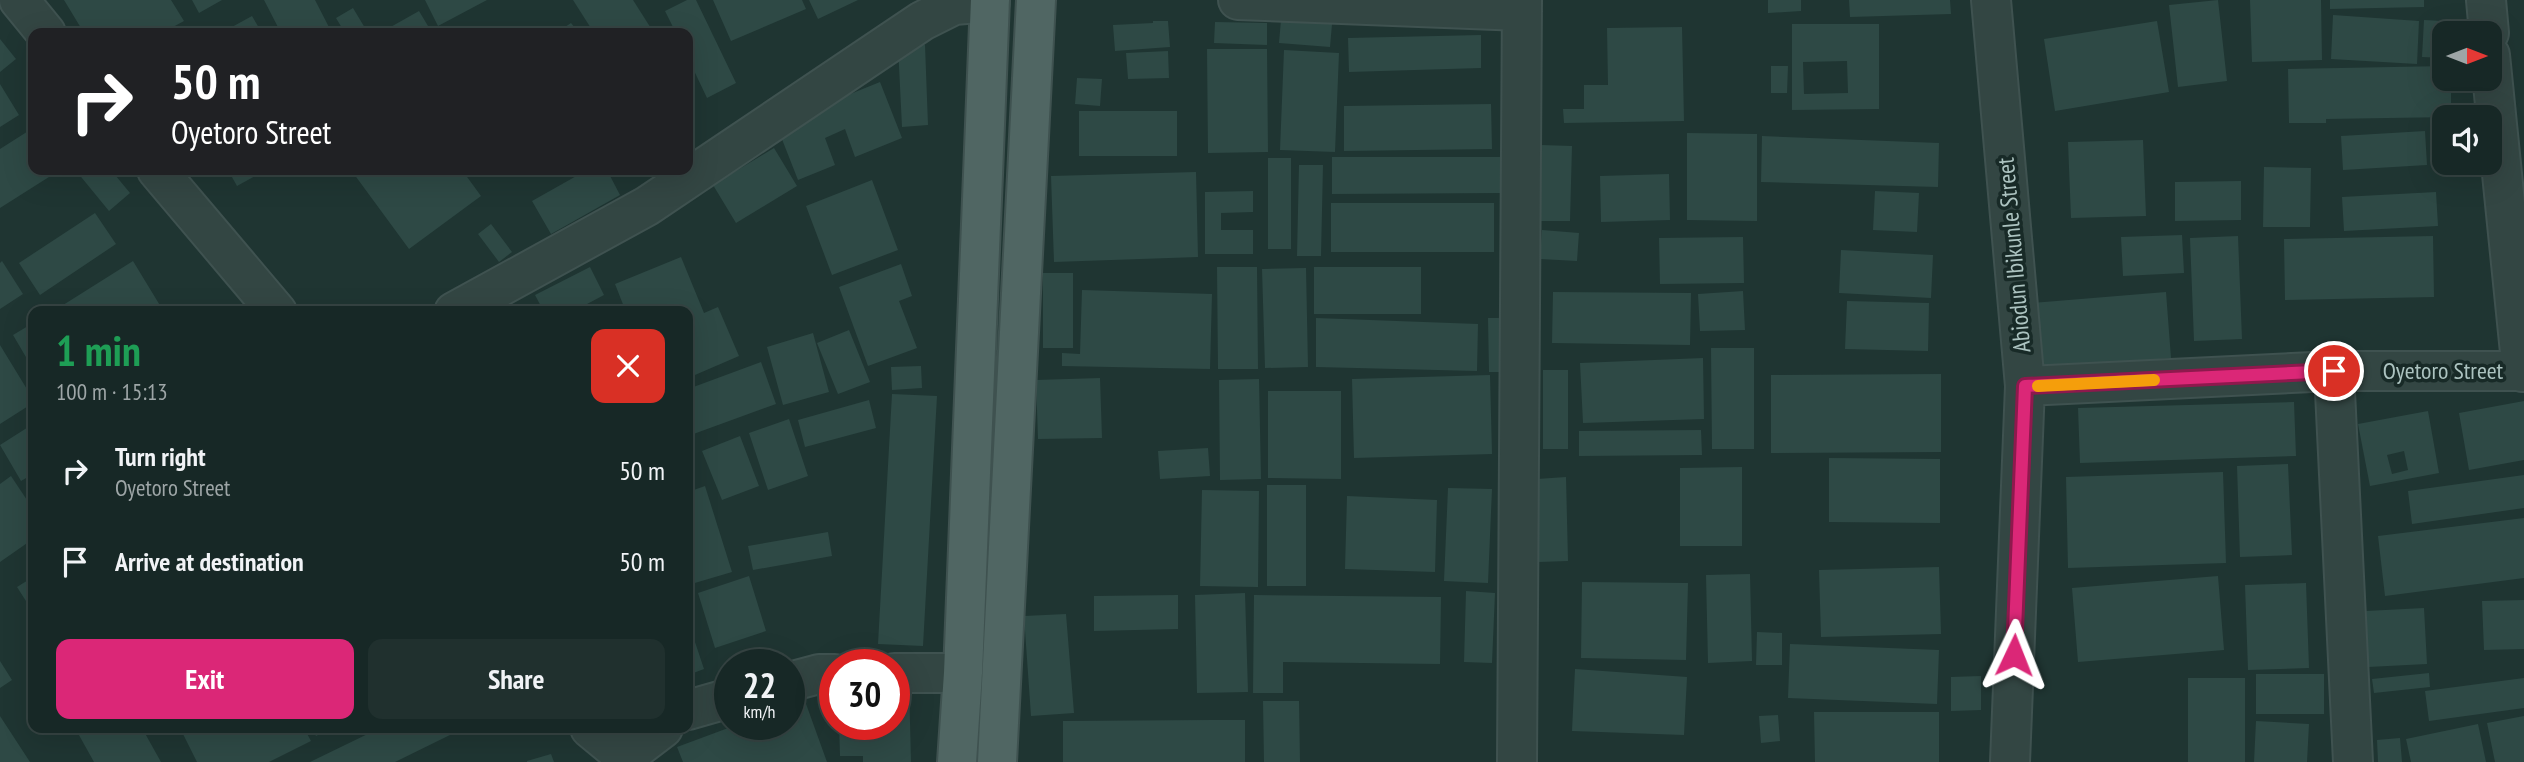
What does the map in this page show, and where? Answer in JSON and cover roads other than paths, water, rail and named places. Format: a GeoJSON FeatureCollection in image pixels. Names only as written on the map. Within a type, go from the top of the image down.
{"type":"FeatureCollection","features":[{"type":"Feature","properties":{"kind":"main road"},"geometry":{"type":"LineString","coordinates":[[997,762],[1036,0]]}},
{"type":"Feature","properties":{"kind":"main road"},"geometry":{"type":"LineString","coordinates":[[957,762],[963,673],[990,1]]}},
{"type":"Feature","properties":{"kind":"street"},"geometry":{"type":"LineString","coordinates":[[19,0],[42,28]]}},
{"type":"Feature","properties":{"kind":"street"},"geometry":{"type":"LineString","coordinates":[[1238,0],[1522,5],[1517,762]]}},
{"type":"Feature","properties":{"kind":"street","name":"Abiodun Ibikunle Street"},"geometry":{"type":"LineString","coordinates":[[1991,0],[2025,386],[2010,762]]}},
{"type":"Feature","properties":{"kind":"street"},"geometry":{"type":"LineString","coordinates":[[2486,0],[2488,21]]}},
{"type":"Feature","properties":{"kind":"street"},"geometry":{"type":"LineString","coordinates":[[465,306],[647,206],[922,21],[954,5],[990,1]]}},
{"type":"Feature","properties":{"kind":"street"},"geometry":{"type":"LineString","coordinates":[[2494,91],[2523,372]]}},
{"type":"Feature","properties":{"kind":"street"},"geometry":{"type":"LineString","coordinates":[[161,175],[273,306]]}},
{"type":"Feature","properties":{"kind":"street"},"geometry":{"type":"LineString","coordinates":[[2334,371],[2353,762]]}},
{"type":"Feature","properties":{"kind":"street","name":"Oyetoro Street"},"geometry":{"type":"LineString","coordinates":[[2025,386],[2334,371],[2523,372]]}},
{"type":"Feature","properties":{"kind":"street"},"geometry":{"type":"LineString","coordinates":[[910,673],[963,673]]}},
{"type":"Feature","properties":{"kind":"street"},"geometry":{"type":"LineString","coordinates":[[693,708],[714,702]]}},
{"type":"Feature","properties":{"kind":"street"},"geometry":{"type":"LineString","coordinates":[[596,733],[626,759],[657,733]]}}]}
